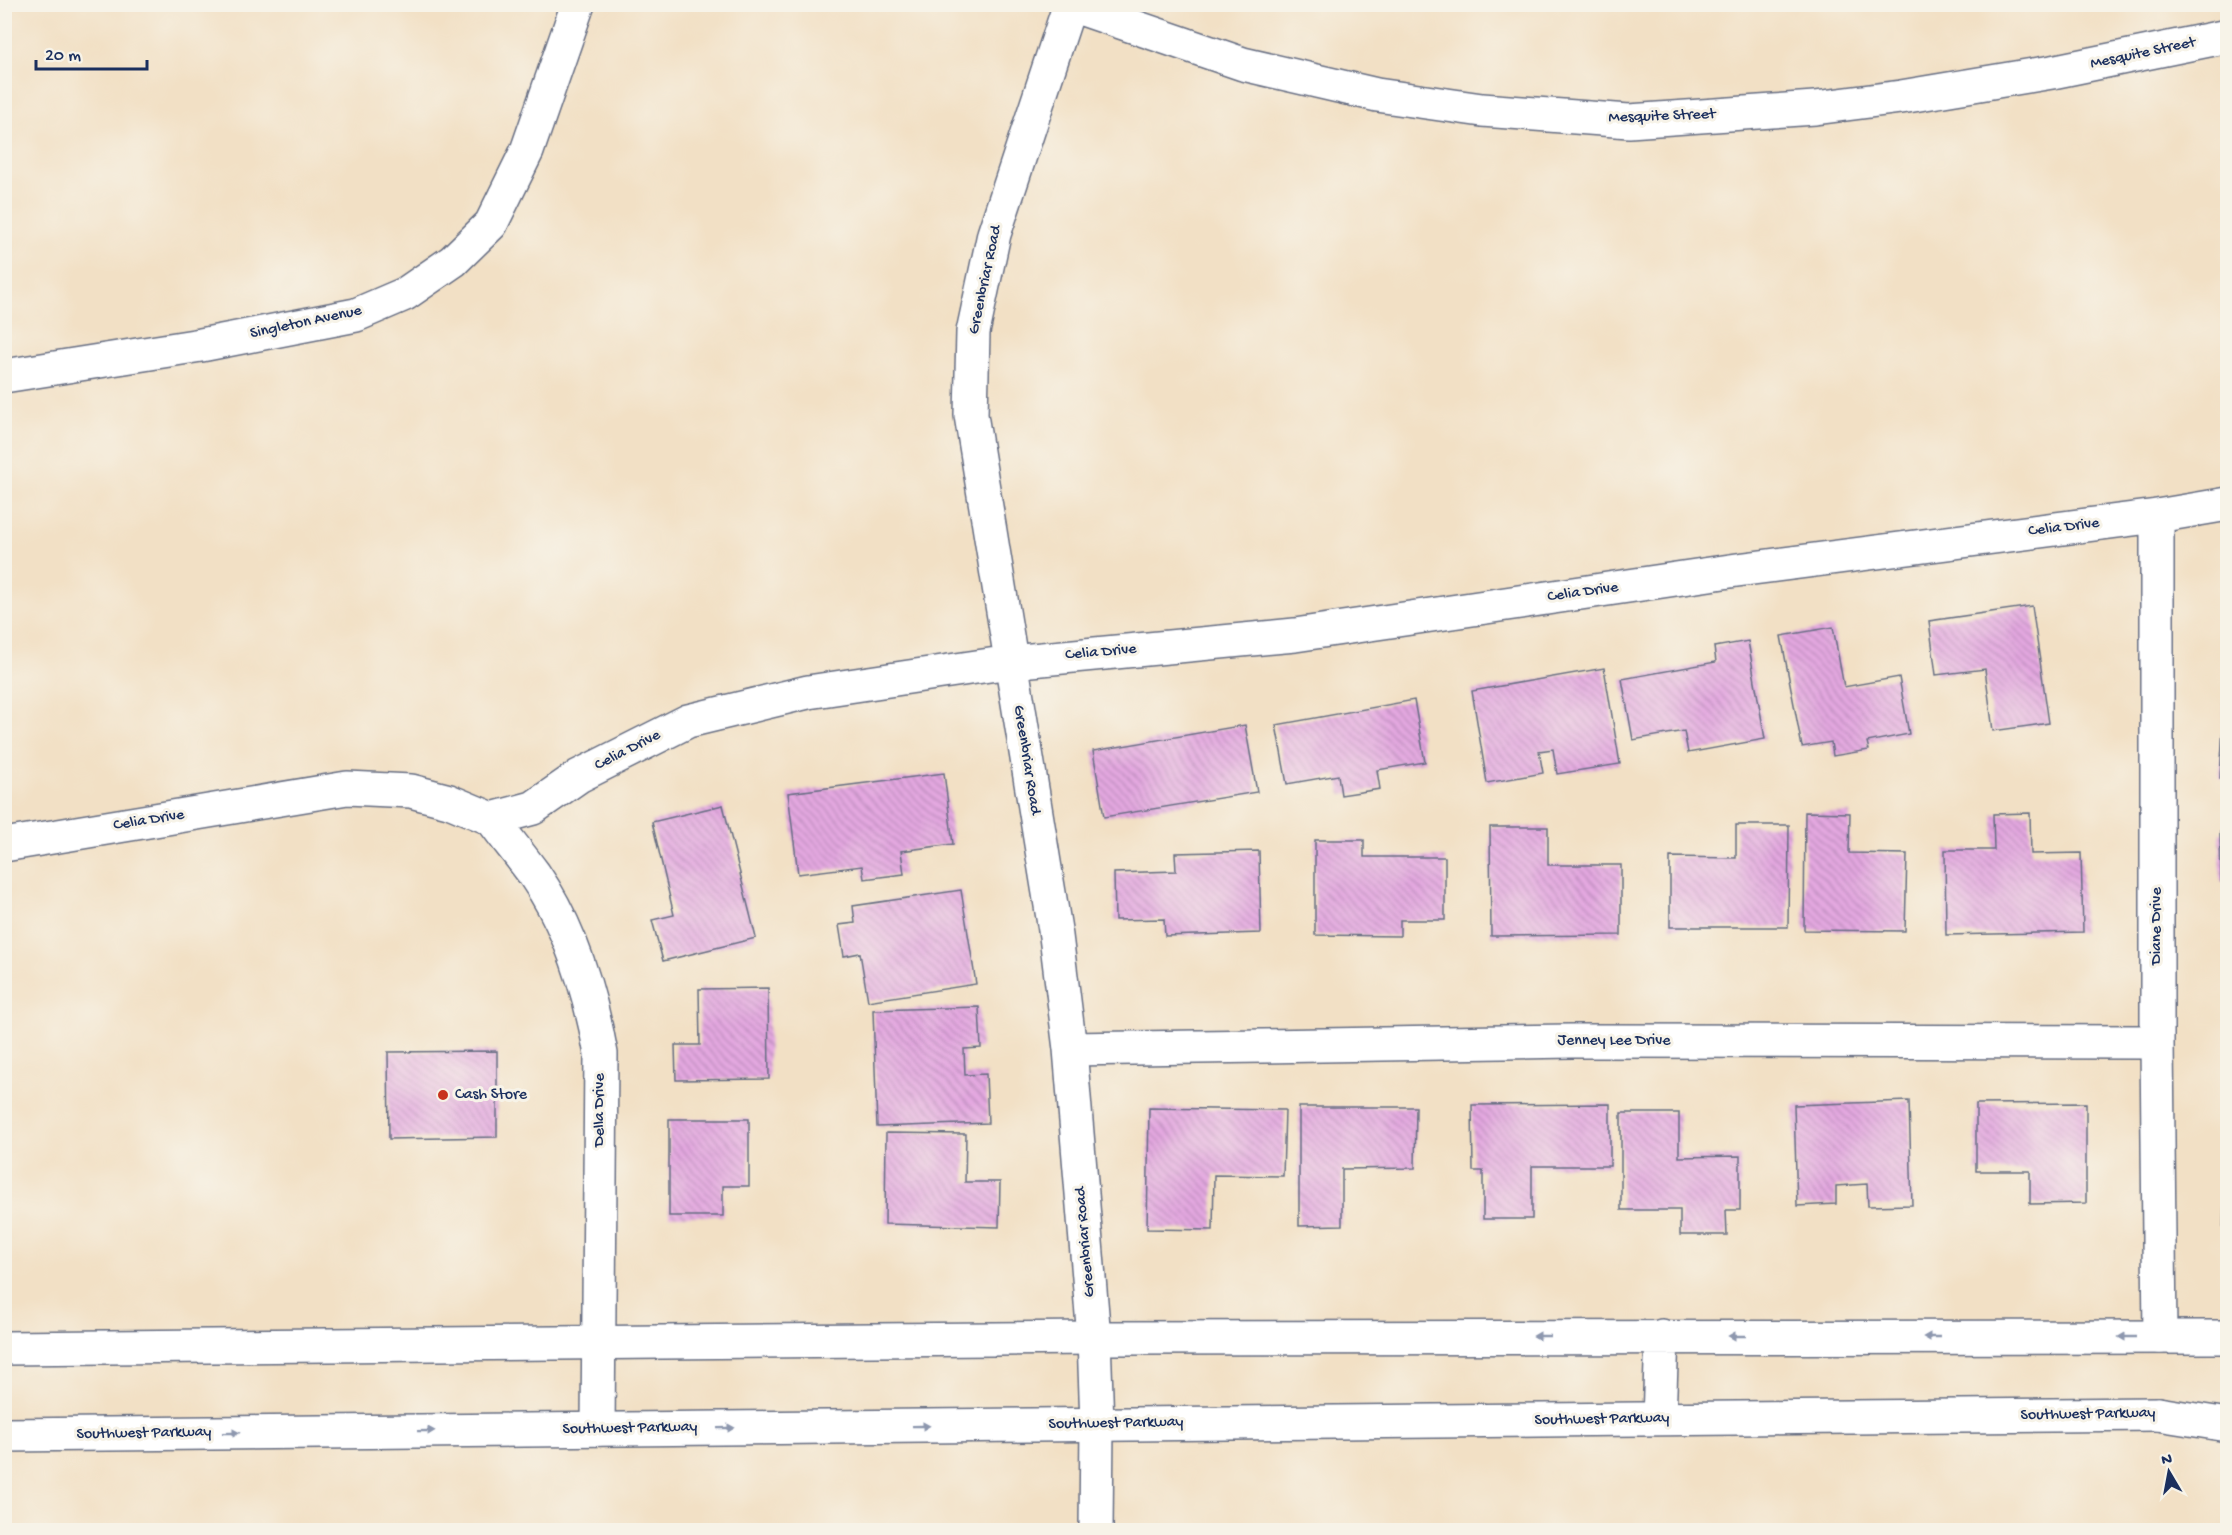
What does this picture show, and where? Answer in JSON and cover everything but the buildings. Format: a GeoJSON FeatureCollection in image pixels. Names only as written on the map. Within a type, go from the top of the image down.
{"type":"FeatureCollection","features":[{"type":"Feature","properties":{"kind":"main road","name":"Singleton Avenue"},"geometry":{"type":"LineString","coordinates":[[4,376],[201,345],[356,315],[405,294],[453,261],[491,224],[526,151],[578,4]]}},
{"type":"Feature","properties":{"kind":"main road","name":"Mesquite Street"},"geometry":{"type":"LineString","coordinates":[[1069,5],[1243,64],[1377,95],[1482,110],[1629,121],[1815,108],[1901,97],[2052,72],[2228,36]]}},
{"type":"Feature","properties":{"kind":"main road","name":"Greenbriar Road"},"geometry":{"type":"LineString","coordinates":[[1069,5],[994,234],[973,332],[971,415],[1056,936],[1070,1049],[1094,1338],[1096,1530]]}},
{"type":"Feature","properties":{"kind":"main road","name":"Celia Drive"},"geometry":{"type":"LineString","coordinates":[[4,845],[347,788],[411,790],[449,801],[492,819],[533,808],[579,776],[688,720],[808,692],[1010,662],[1295,635],[1737,570],[2157,516],[2228,504]]}},
{"type":"Feature","properties":{"kind":"main road","name":"Diane Drive"},"geometry":{"type":"LineString","coordinates":[[2157,516],[2157,1042],[2160,1337]]}},
{"type":"Feature","properties":{"kind":"main road","name":"Della Drive"},"geometry":{"type":"LineString","coordinates":[[492,819],[535,875],[559,919],[578,965],[594,1016],[601,1054],[598,1429]]}},
{"type":"Feature","properties":{"kind":"main road","name":"Jenney Lee Drive"},"geometry":{"type":"LineString","coordinates":[[1070,1049],[1572,1041],[2157,1042]]}},
{"type":"Feature","properties":{"kind":"main road"},"geometry":{"type":"LineString","coordinates":[[1659,1419],[1662,1336]]}},
{"type":"Feature","properties":{"kind":"main road"},"geometry":{"type":"LineString","coordinates":[[4,1348],[1094,1338],[2228,1337]]}},
{"type":"Feature","properties":{"kind":"main road"},"geometry":{"type":"LineString","coordinates":[[2158,1414],[2228,1425]]}},
{"type":"Feature","properties":{"kind":"main road","name":"Southwest Parkway"},"geometry":{"type":"LineString","coordinates":[[4,1435],[2228,1414]]}},
{"type":"Feature","properties":{"kind":"place","name":"Cash Store"},"geometry":{"type":"Point","coordinates":[443,1095]}}]}
